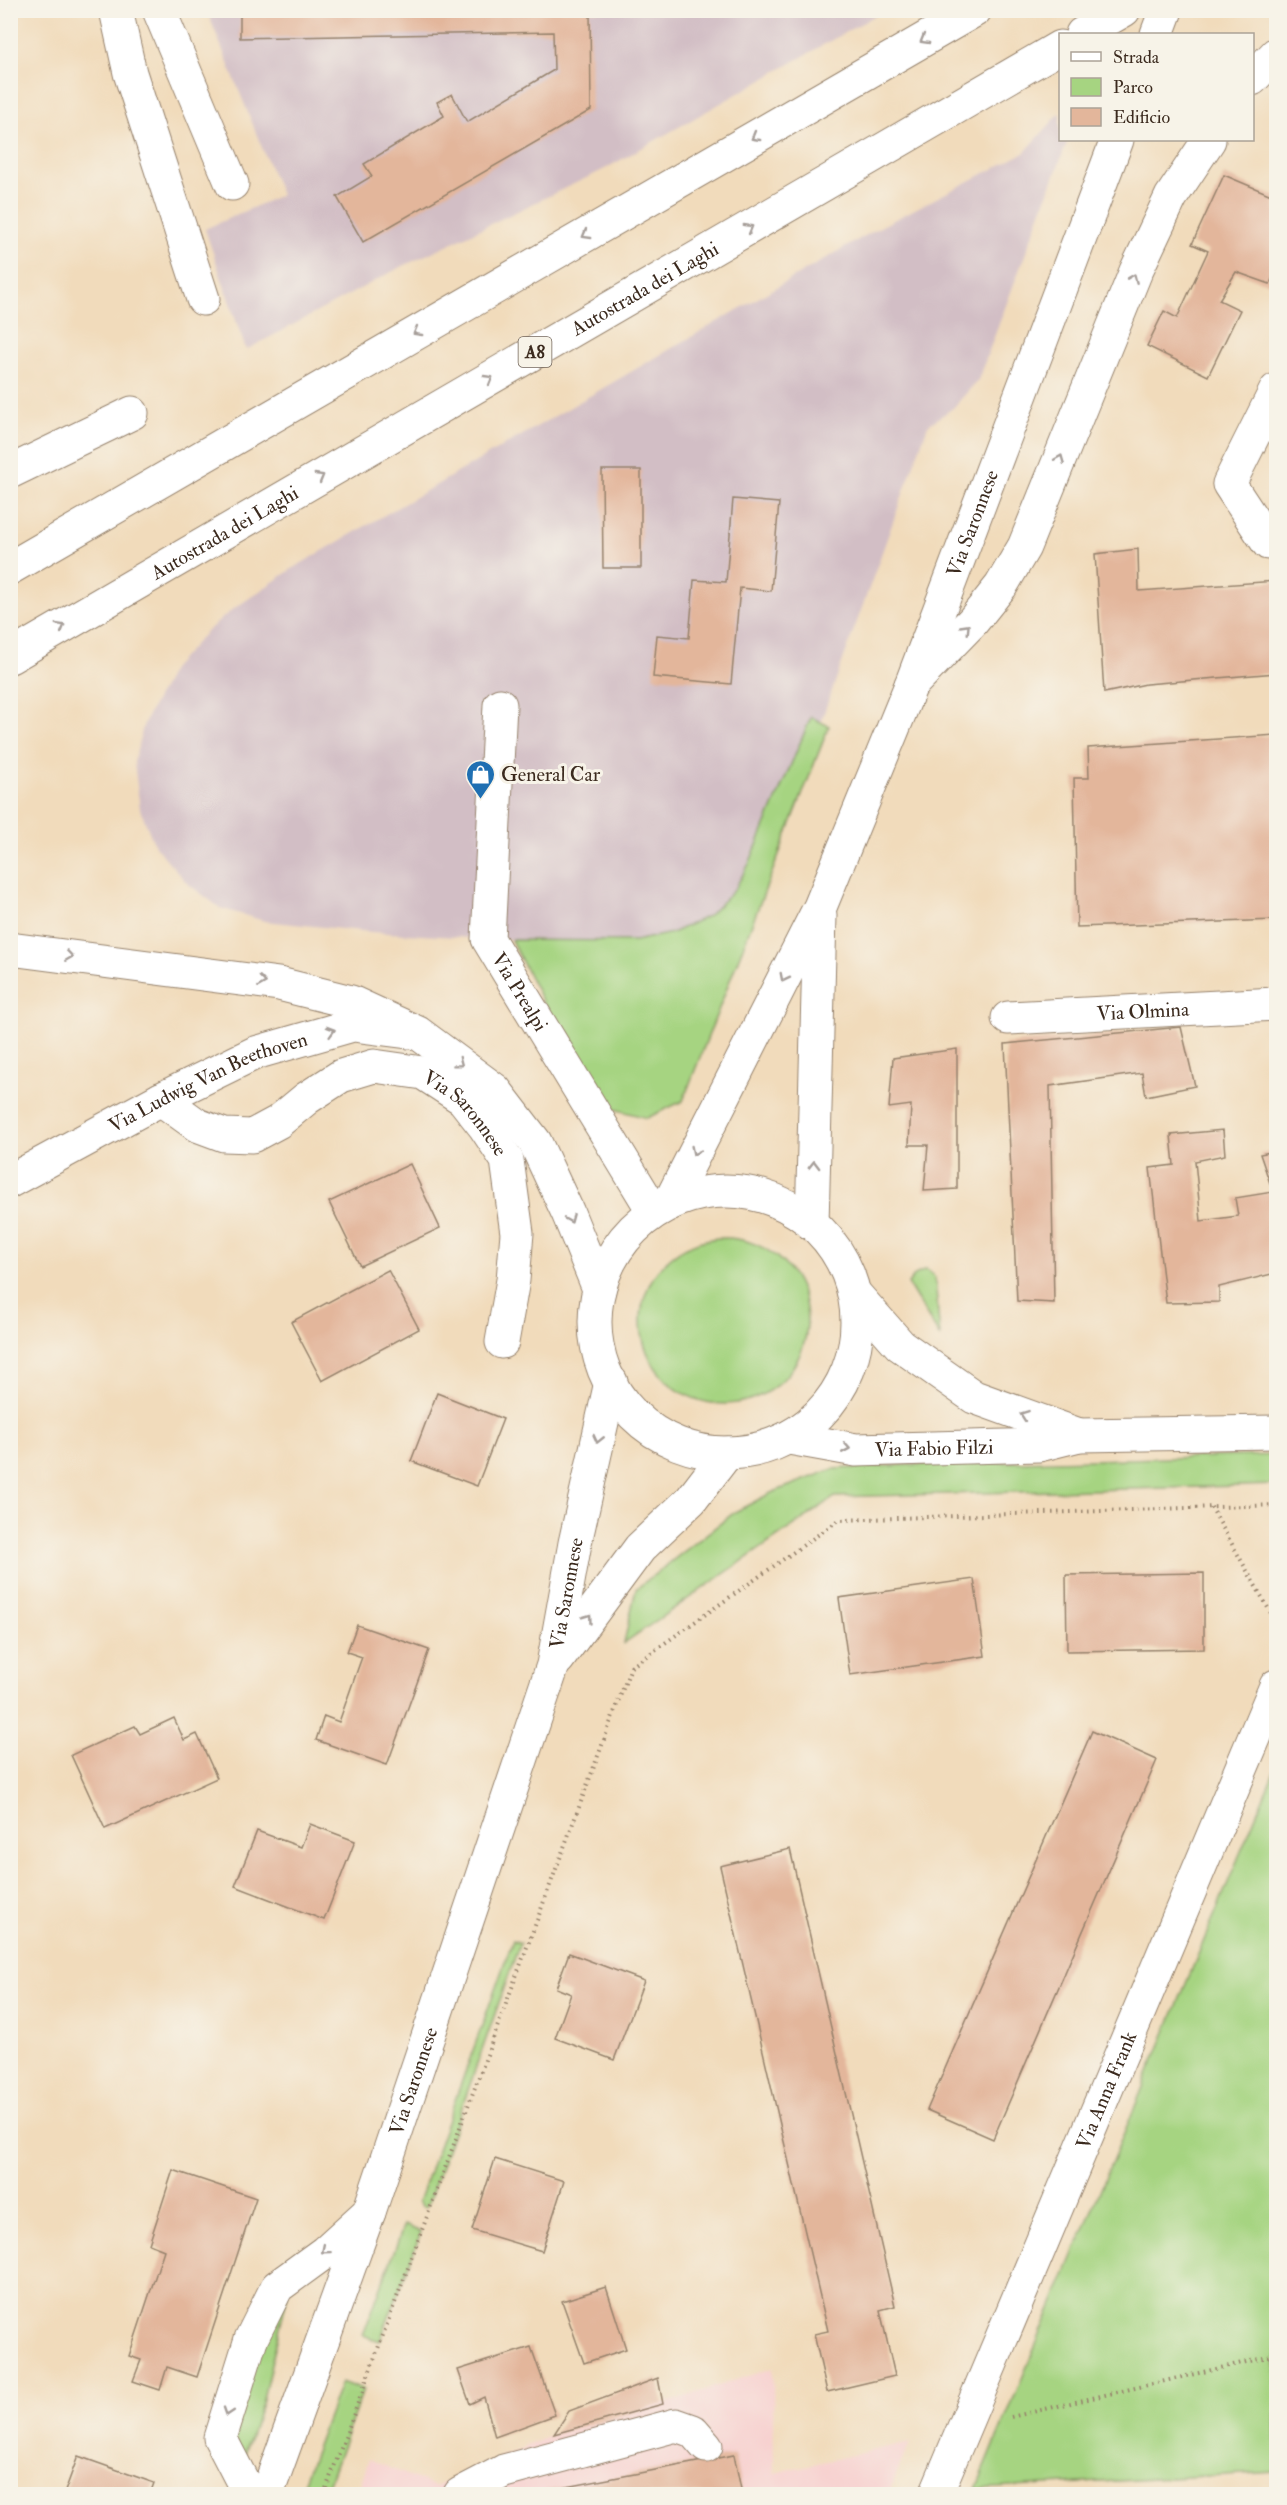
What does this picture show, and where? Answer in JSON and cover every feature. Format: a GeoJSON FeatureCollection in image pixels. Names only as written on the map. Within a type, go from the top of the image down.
{"type":"FeatureCollection","features":[{"type":"Feature","properties":{"kind":"main road"},"geometry":{"type":"LineString","coordinates":[[116,10],[130,73],[203,299]]}},
{"type":"Feature","properties":{"kind":"main road"},"geometry":{"type":"LineString","coordinates":[[159,10],[232,184]]}},
{"type":"Feature","properties":{"kind":"main road"},"geometry":{"type":"LineString","coordinates":[[10,568],[975,10]]}},
{"type":"Feature","properties":{"kind":"main road"},"geometry":{"type":"LineString","coordinates":[[1084,33],[1124,10]]}},
{"type":"Feature","properties":{"kind":"main road"},"geometry":{"type":"LineString","coordinates":[[1157,33],[1166,10]]}},
{"type":"Feature","properties":{"kind":"main road","name":"Autostrada dei Laghi"},"geometry":{"type":"LineString","coordinates":[[10,657],[1059,48]]}},
{"type":"Feature","properties":{"kind":"main road"},"geometry":{"type":"LineString","coordinates":[[1254,77],[1276,54]]}},
{"type":"Feature","properties":{"kind":"main road","name":"Via Saronnese"},"geometry":{"type":"LineString","coordinates":[[662,1208],[820,907],[911,685],[1118,141]]}},
{"type":"Feature","properties":{"kind":"main road"},"geometry":{"type":"LineString","coordinates":[[911,685],[973,621],[1001,586],[1024,547],[1136,271],[1171,197],[1208,141]]}},
{"type":"Feature","properties":{"kind":"main road"},"geometry":{"type":"LineString","coordinates":[[1272,543],[1229,484],[1276,390]]}},
{"type":"Feature","properties":{"kind":"main road"},"geometry":{"type":"LineString","coordinates":[[10,472],[132,413]]}},
{"type":"Feature","properties":{"kind":"main road","name":"Via Prealpi"},"geometry":{"type":"LineString","coordinates":[[500,705],[488,939],[662,1208]]}},
{"type":"Feature","properties":{"kind":"main road","name":"Via Saronnese"},"geometry":{"type":"LineString","coordinates":[[812,1224],[820,907]]}},
{"type":"Feature","properties":{"kind":"main road"},"geometry":{"type":"LineString","coordinates":[[10,949],[279,984],[351,1002],[418,1033],[495,1090],[535,1142],[568,1213],[599,1289]]}},
{"type":"Feature","properties":{"kind":"main road","name":"Via Olmina"},"geometry":{"type":"LineString","coordinates":[[1008,1018],[1276,1004]]}},
{"type":"Feature","properties":{"kind":"main road","name":"Via Ludwig Van Beethoven"},"geometry":{"type":"LineString","coordinates":[[10,1181],[160,1099],[255,1053],[353,1025],[418,1033]]}},
{"type":"Feature","properties":{"kind":"main road","name":"Via Saronnese"},"geometry":{"type":"LineString","coordinates":[[160,1099],[197,1125],[224,1135],[252,1136],[279,1122],[307,1098],[341,1076],[374,1066],[423,1072],[463,1099],[507,1160],[517,1233],[513,1280],[502,1341]]}},
{"type":"Feature","properties":{"kind":"main road","name":"Via Saronnese"},"geometry":{"type":"LineString","coordinates":[[725,1190],[764,1195],[798,1212],[812,1224],[824,1234],[843,1262],[854,1293],[856,1335],[846,1376],[822,1411],[789,1438],[759,1449],[727,1453],[687,1447],[650,1429],[621,1401],[610,1382],[597,1348],[595,1318],[599,1289],[613,1255],[635,1227],[662,1208],[686,1197],[725,1190]]}},
{"type":"Feature","properties":{"kind":"main road","name":"Via Fabio Filzi"},"geometry":{"type":"LineString","coordinates":[[854,1293],[900,1345],[974,1397],[1079,1435]]}},
{"type":"Feature","properties":{"kind":"main road","name":"Via Saronnese"},"geometry":{"type":"LineString","coordinates":[[267,2494],[369,2212],[554,1665],[575,1543],[610,1382]]}},
{"type":"Feature","properties":{"kind":"main road","name":"Via Fabio Filzi"},"geometry":{"type":"LineString","coordinates":[[789,1438],[856,1450],[1039,1445],[1079,1435],[1276,1432]]}},
{"type":"Feature","properties":{"kind":"main road","name":"Via Saronnese"},"geometry":{"type":"LineString","coordinates":[[554,1665],[640,1548],[691,1500],[727,1453]]}},
{"type":"Feature","properties":{"kind":"main road","name":"Via Anna Frank"},"geometry":{"type":"LineString","coordinates":[[936,2494],[1276,1686]]}},
{"type":"Feature","properties":{"kind":"main road"},"geometry":{"type":"LineString","coordinates":[[249,2494],[220,2438],[251,2339],[277,2288],[325,2252],[369,2212]]}},
{"type":"Feature","properties":{"kind":"main road"},"geometry":{"type":"LineString","coordinates":[[460,2494],[504,2471],[676,2425],[693,2431],[706,2446]]}},
{"type":"Feature","properties":{"kind":"path"},"geometry":{"type":"LineString","coordinates":[[324,2494],[631,1667],[839,1520],[1276,1505]]}},
{"type":"Feature","properties":{"kind":"path"},"geometry":{"type":"LineString","coordinates":[[1211,1507],[1276,1622]]}},
{"type":"Feature","properties":{"kind":"path"},"geometry":{"type":"LineString","coordinates":[[964,2427],[1276,2355]]}},
{"type":"Feature","properties":{"kind":"shaded area"},"geometry":{"type":"Polygon","coordinates":[[[207,11],[883,11],[603,170],[399,268],[246,350],[205,229],[281,195],[207,11]]]}},
{"type":"Feature","properties":{"kind":"shaded area"},"geometry":{"type":"Polygon","coordinates":[[[1059,114],[1059,141],[1068,141],[978,380],[953,408],[928,425],[821,721],[811,717],[749,864],[734,890],[708,916],[672,933],[635,941],[488,939],[371,932],[264,921],[220,908],[187,883],[155,846],[140,809],[134,762],[144,723],[173,668],[206,632],[232,610],[295,567],[882,226],[1024,153],[1059,114]]]}},
{"type":"Feature","properties":{"kind":"shaded area"},"geometry":{"type":"Polygon","coordinates":[[[773,2368],[774,2473],[910,2442],[888,2494],[357,2494],[369,2459],[435,2487],[554,2434],[663,2404],[773,2368]]]}},
{"type":"Feature","properties":{"kind":"green space"},"geometry":{"type":"Polygon","coordinates":[[[811,717],[829,726],[683,1101],[647,1118],[614,1109],[578,1071],[511,940],[635,941],[672,933],[708,916],[734,890],[749,864],[811,717]]]}},
{"type":"Feature","properties":{"kind":"green space"},"geometry":{"type":"Polygon","coordinates":[[[724,1238],[756,1244],[783,1262],[801,1289],[807,1321],[801,1353],[783,1380],[756,1398],[724,1404],[692,1398],[665,1380],[647,1353],[641,1321],[647,1289],[665,1262],[692,1244],[724,1238]]]}},
{"type":"Feature","properties":{"kind":"green space"},"geometry":{"type":"Polygon","coordinates":[[[926,1269],[935,1278],[940,1337],[908,1284],[915,1275],[926,1269]]]}},
{"type":"Feature","properties":{"kind":"green space"},"geometry":{"type":"Polygon","coordinates":[[[1276,1455],[1276,1485],[835,1497],[624,1643],[636,1589],[735,1512],[771,1493],[833,1469],[1276,1455]]]}},
{"type":"Feature","properties":{"kind":"green space"},"geometry":{"type":"Polygon","coordinates":[[[1276,1767],[1276,2472],[976,2489],[1276,1767]]]}},
{"type":"Feature","properties":{"kind":"green space"},"geometry":{"type":"Polygon","coordinates":[[[513,1940],[520,1943],[427,2206],[423,2207],[418,2202],[513,1940]]]}},
{"type":"Feature","properties":{"kind":"green space"},"geometry":{"type":"Polygon","coordinates":[[[404,2225],[421,2232],[380,2341],[363,2335],[404,2225]]]}},
{"type":"Feature","properties":{"kind":"green space"},"geometry":{"type":"Polygon","coordinates":[[[288,2293],[262,2403],[241,2466],[232,2432],[272,2313],[288,2293]]]}},
{"type":"Feature","properties":{"kind":"green space"},"geometry":{"type":"Polygon","coordinates":[[[341,2382],[363,2390],[325,2494],[299,2494],[341,2382]]]}},
{"type":"Feature","properties":{"kind":"building"},"geometry":{"type":"Polygon","coordinates":[[[240,10],[590,10],[591,110],[363,242],[337,197],[372,176],[364,164],[444,116],[437,102],[452,94],[467,122],[554,70],[553,32],[240,38],[240,10]]]}},
{"type":"Feature","properties":{"kind":"building"},"geometry":{"type":"Polygon","coordinates":[[[1224,175],[1276,197],[1276,270],[1270,284],[1236,272],[1219,300],[1240,310],[1208,376],[1147,346],[1164,311],[1177,318],[1208,251],[1192,244],[1224,175]]]}},
{"type":"Feature","properties":{"kind":"building"},"geometry":{"type":"Polygon","coordinates":[[[602,470],[641,470],[641,568],[603,568],[602,470]]]}},
{"type":"Feature","properties":{"kind":"building"},"geometry":{"type":"Polygon","coordinates":[[[733,499],[779,503],[771,591],[740,588],[731,684],[653,677],[657,635],[689,638],[694,580],[726,582],[733,499]]]}},
{"type":"Feature","properties":{"kind":"building"},"geometry":{"type":"Polygon","coordinates":[[[1138,549],[1139,591],[1276,581],[1276,673],[1146,684],[1104,693],[1095,554],[1138,549]]]}},
{"type":"Feature","properties":{"kind":"building"},"geometry":{"type":"Polygon","coordinates":[[[1276,735],[1276,920],[1077,927],[1074,778],[1089,778],[1088,748],[1276,735]]]}},
{"type":"Feature","properties":{"kind":"building"},"geometry":{"type":"Polygon","coordinates":[[[1181,1027],[1195,1086],[1146,1096],[1142,1073],[1050,1086],[1054,1303],[1017,1301],[1005,1044],[1181,1027]]]}},
{"type":"Feature","properties":{"kind":"building"},"geometry":{"type":"Polygon","coordinates":[[[957,1049],[957,1189],[924,1191],[928,1145],[909,1145],[911,1105],[889,1108],[893,1058],[957,1049]]]}},
{"type":"Feature","properties":{"kind":"building"},"geometry":{"type":"Polygon","coordinates":[[[1223,1130],[1225,1155],[1195,1161],[1201,1221],[1238,1216],[1235,1198],[1273,1192],[1260,1154],[1276,1151],[1276,1273],[1219,1287],[1219,1302],[1166,1303],[1150,1168],[1174,1165],[1171,1135],[1223,1130]]]}},
{"type":"Feature","properties":{"kind":"building"},"geometry":{"type":"Polygon","coordinates":[[[410,1164],[440,1228],[360,1266],[329,1202],[410,1164]]]}},
{"type":"Feature","properties":{"kind":"building"},"geometry":{"type":"Polygon","coordinates":[[[388,1270],[419,1329],[322,1381],[291,1322],[388,1270]]]}},
{"type":"Feature","properties":{"kind":"building"},"geometry":{"type":"Polygon","coordinates":[[[437,1393],[503,1419],[477,1486],[411,1461],[437,1393]]]}},
{"type":"Feature","properties":{"kind":"building"},"geometry":{"type":"Polygon","coordinates":[[[1204,1573],[1204,1649],[1067,1651],[1066,1575],[1204,1573]]]}},
{"type":"Feature","properties":{"kind":"building"},"geometry":{"type":"Polygon","coordinates":[[[974,1579],[985,1656],[850,1675],[839,1598],[974,1579]]]}},
{"type":"Feature","properties":{"kind":"building"},"geometry":{"type":"Polygon","coordinates":[[[357,1625],[429,1650],[387,1765],[316,1740],[324,1716],[339,1722],[362,1657],[347,1652],[357,1625]]]}},
{"type":"Feature","properties":{"kind":"building"},"geometry":{"type":"Polygon","coordinates":[[[174,1718],[184,1740],[197,1734],[217,1778],[105,1829],[71,1755],[135,1726],[140,1734],[174,1718]]]}},
{"type":"Feature","properties":{"kind":"building"},"geometry":{"type":"Polygon","coordinates":[[[1092,1731],[1157,1760],[993,2139],[927,2110],[1092,1731]]]}},
{"type":"Feature","properties":{"kind":"building"},"geometry":{"type":"Polygon","coordinates":[[[310,1824],[355,1841],[324,1920],[235,1886],[257,1831],[301,1847],[310,1824]]]}},
{"type":"Feature","properties":{"kind":"building"},"geometry":{"type":"Polygon","coordinates":[[[790,1849],[895,2306],[880,2310],[895,2376],[827,2392],[814,2334],[828,2331],[720,1866],[790,1849]]]}},
{"type":"Feature","properties":{"kind":"building"},"geometry":{"type":"Polygon","coordinates":[[[569,1953],[644,1981],[614,2060],[555,2038],[571,1994],[556,1988],[569,1953]]]}},
{"type":"Feature","properties":{"kind":"building"},"geometry":{"type":"Polygon","coordinates":[[[495,2159],[564,2181],[542,2251],[472,2230],[495,2159]]]}},
{"type":"Feature","properties":{"kind":"building"},"geometry":{"type":"Polygon","coordinates":[[[173,2170],[256,2198],[197,2377],[167,2367],[160,2390],[133,2381],[141,2360],[129,2356],[164,2250],[149,2244],[173,2170]]]}},
{"type":"Feature","properties":{"kind":"building"},"geometry":{"type":"Polygon","coordinates":[[[606,2287],[626,2349],[584,2363],[562,2301],[606,2287]]]}},
{"type":"Feature","properties":{"kind":"building"},"geometry":{"type":"Polygon","coordinates":[[[531,2347],[555,2415],[495,2437],[484,2397],[470,2404],[458,2370],[531,2347]]]}},
{"type":"Feature","properties":{"kind":"building"},"geometry":{"type":"Polygon","coordinates":[[[658,2378],[663,2404],[554,2434],[569,2411],[658,2378]]]}},
{"type":"Feature","properties":{"kind":"building"},"geometry":{"type":"Polygon","coordinates":[[[734,2455],[742,2494],[535,2494],[535,2493],[734,2455]]]}},
{"type":"Feature","properties":{"kind":"building"},"geometry":{"type":"Polygon","coordinates":[[[78,2456],[154,2483],[150,2494],[64,2494],[78,2456]]]}},
{"type":"Feature","properties":{"kind":"place","name":"General Car"},"geometry":{"type":"Point","coordinates":[480,800]}}]}
